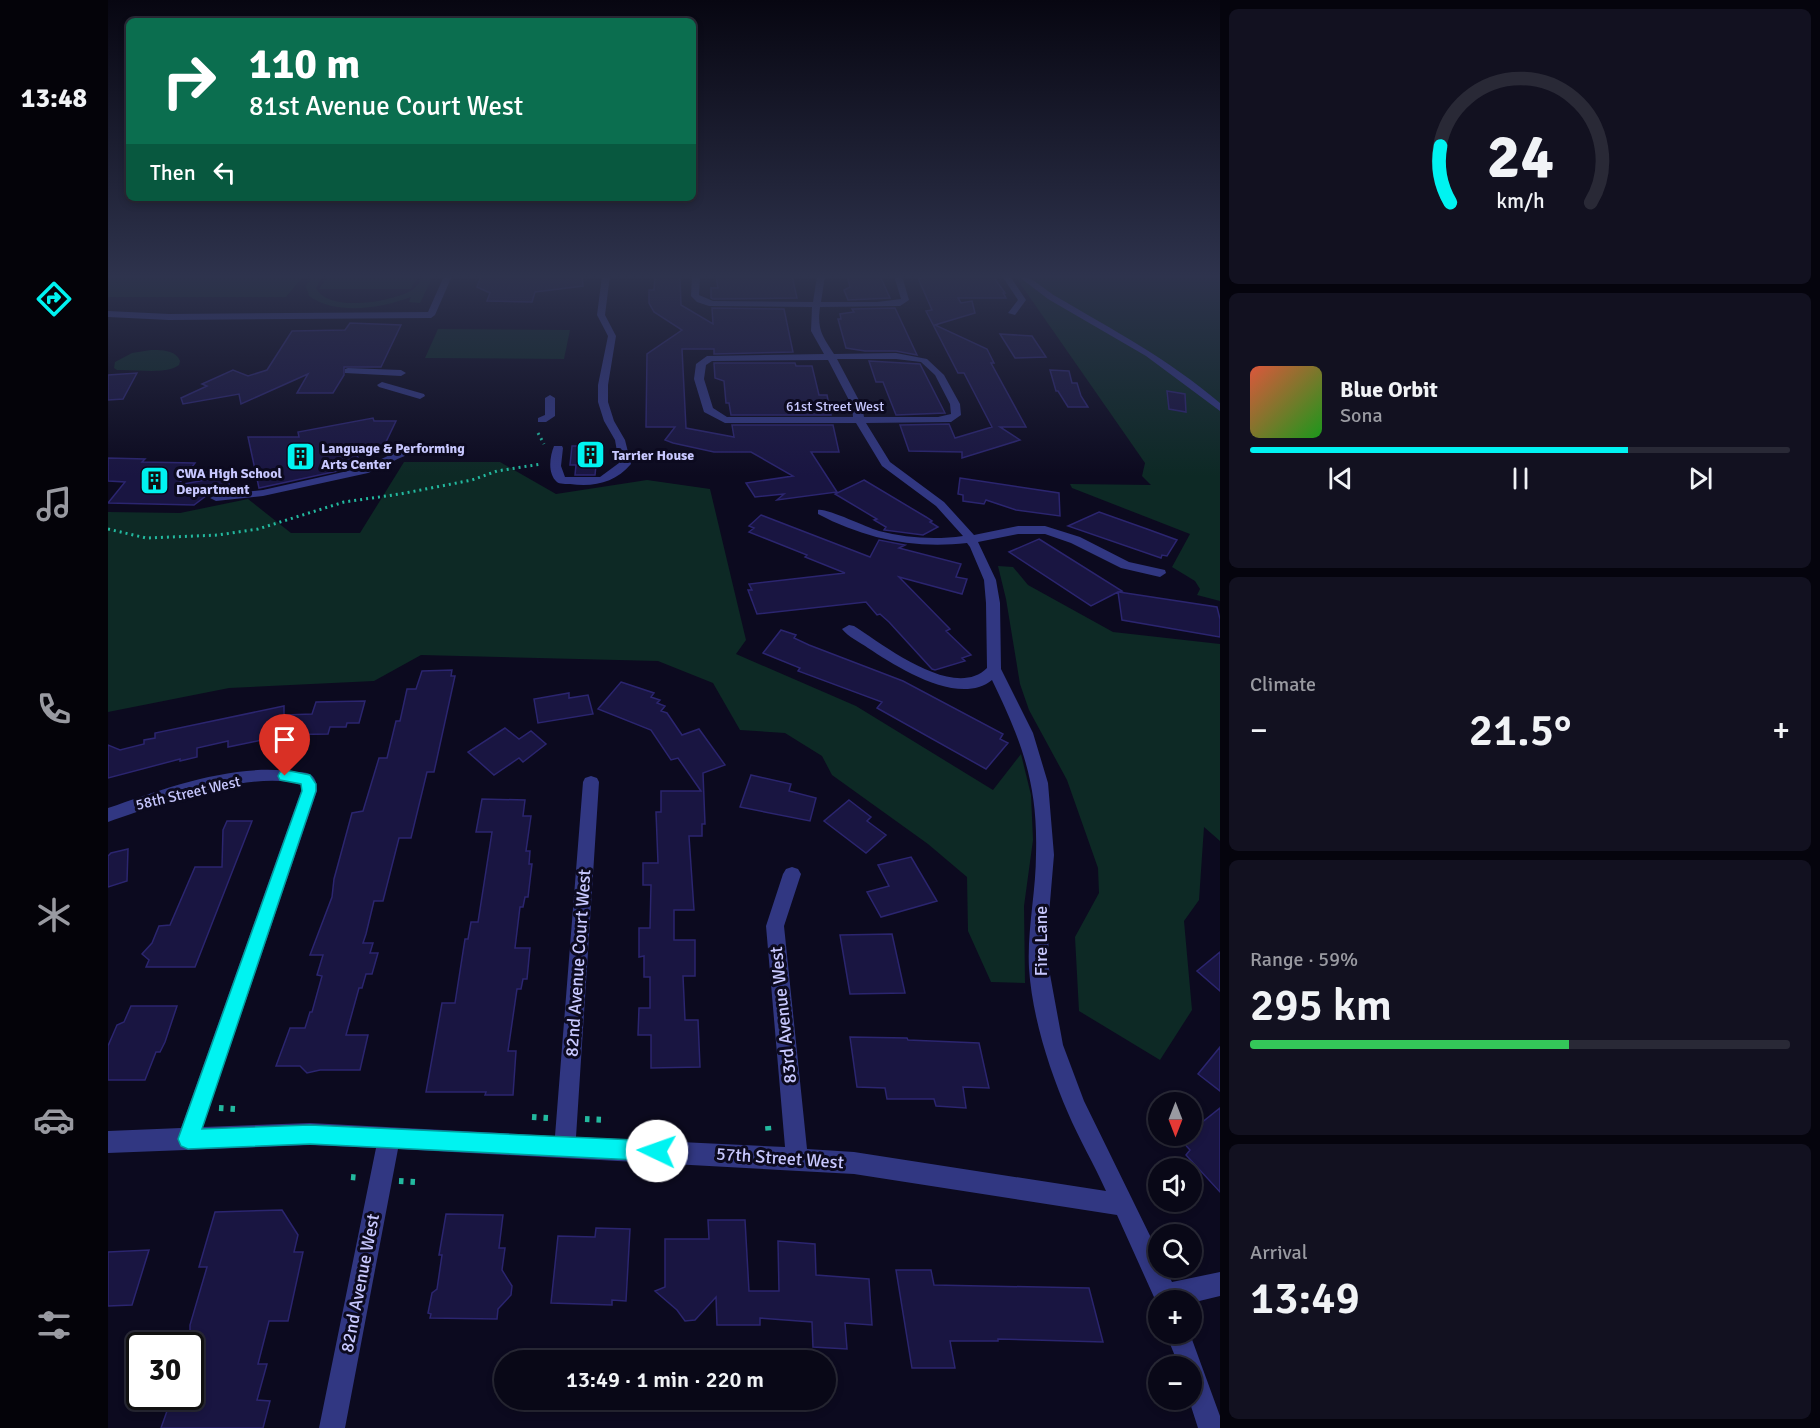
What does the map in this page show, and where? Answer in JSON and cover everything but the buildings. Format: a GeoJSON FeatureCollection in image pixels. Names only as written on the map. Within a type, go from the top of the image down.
{"type":"FeatureCollection","features":[{"type":"Feature","properties":{"kind":"street"},"geometry":{"type":"LineString","coordinates":[[558,448],[555,466],[561,480],[589,482],[605,480],[613,476],[625,464],[620,440],[609,421],[603,402],[603,385],[611,343]]}},
{"type":"Feature","properties":{"kind":"street"},"geometry":{"type":"LineString","coordinates":[[822,343],[846,382],[857,406],[859,420],[886,464],[940,504],[976,547],[990,580],[993,603],[994,669],[980,681],[958,683],[939,681],[849,629]]}},
{"type":"Feature","properties":{"kind":"street"},"geometry":{"type":"LineString","coordinates":[[1130,343],[1193,385],[1220,408]]}},
{"type":"Feature","properties":{"kind":"street","name":"61st Street West"},"geometry":{"type":"LineString","coordinates":[[896,356],[921,359],[932,363],[939,372],[957,411],[952,419],[748,421],[719,418],[708,411],[699,379],[700,366],[706,360],[718,357],[830,357],[896,356]]}},
{"type":"Feature","properties":{"kind":"street"},"geometry":{"type":"LineString","coordinates":[[348,371],[401,373]]}},
{"type":"Feature","properties":{"kind":"street"},"geometry":{"type":"LineString","coordinates":[[382,385],[420,396]]}},
{"type":"Feature","properties":{"kind":"street"},"geometry":{"type":"LineString","coordinates":[[542,420],[550,416],[550,398]]}},
{"type":"Feature","properties":{"kind":"street"},"geometry":{"type":"LineString","coordinates":[[216,498],[263,493],[364,471],[377,467],[397,454],[413,450]]}},
{"type":"Feature","properties":{"kind":"street"},"geometry":{"type":"LineString","coordinates":[[822,512],[844,524],[886,537],[921,542],[970,539],[1024,530],[1044,530],[1069,538],[1127,566],[1160,573]]}},
{"type":"Feature","properties":{"kind":"street","name":"Fire Lane"},"geometry":{"type":"LineString","coordinates":[[994,669],[1025,733],[1040,783],[1046,855],[1039,926],[1039,969],[1053,1045],[1076,1107],[1125,1205],[1163,1290]]}},
{"type":"Feature","properties":{"kind":"street","name":"58th Street West"},"geometry":{"type":"LineString","coordinates":[[108,815],[175,793],[234,781],[285,776],[305,779],[309,784],[309,791],[188,1139]]}},
{"type":"Feature","properties":{"kind":"street","name":"82nd Avenue Court West"},"geometry":{"type":"LineString","coordinates":[[565,1145],[591,782]]}},
{"type":"Feature","properties":{"kind":"street","name":"83rd Avenue West"},"geometry":{"type":"LineString","coordinates":[[792,874],[775,926],[797,1159]]}},
{"type":"Feature","properties":{"kind":"street","name":"57th Street West"},"geometry":{"type":"LineString","coordinates":[[108,1142],[310,1134],[565,1145],[797,1159],[854,1163],[1125,1205]]}},
{"type":"Feature","properties":{"kind":"street","name":"82nd Avenue West"},"geometry":{"type":"LineString","coordinates":[[332,1428],[389,1138]]}},
{"type":"Feature","properties":{"kind":"street"},"geometry":{"type":"LineString","coordinates":[[1197,1290],[1220,1284]]}},
{"type":"Feature","properties":{"kind":"street"},"geometry":{"type":"LineString","coordinates":[[1202,1401],[1211,1428]]}},
{"type":"Feature","properties":{"kind":"path"},"geometry":{"type":"LineString","coordinates":[[538,433],[545,445],[546,453]]}},
{"type":"Feature","properties":{"kind":"path"},"geometry":{"type":"LineString","coordinates":[[108,529],[146,538],[218,535],[258,529],[345,502],[472,480],[497,471],[544,463],[545,459]]}},
{"type":"Feature","properties":{"kind":"green space"},"geometry":{"type":"Polygon","coordinates":[[[432,343],[567,343],[564,359],[425,358],[432,343]]]}},
{"type":"Feature","properties":{"kind":"green space"},"geometry":{"type":"Polygon","coordinates":[[[1061,343],[1220,343],[1220,601],[1197,595],[1200,589],[1195,581],[1172,567],[1190,534],[1072,488],[1070,484],[1151,485],[1142,476],[1145,463],[1061,343]]]}},
{"type":"Feature","properties":{"kind":"green space"},"geometry":{"type":"Polygon","coordinates":[[[151,350],[172,353],[178,357],[179,365],[158,371],[114,368],[115,362],[132,353],[151,350]]]}},
{"type":"Feature","properties":{"kind":"green space"},"geometry":{"type":"Polygon","coordinates":[[[404,462],[500,462],[556,494],[647,480],[710,489],[746,640],[736,654],[856,706],[993,790],[1021,754],[1031,795],[1033,840],[1024,906],[1025,983],[991,982],[968,931],[967,877],[928,844],[832,775],[822,756],[785,733],[740,730],[713,683],[658,661],[421,655],[374,681],[229,688],[108,712],[108,512],[180,513],[248,499],[291,533],[360,533],[404,462]]]}},
{"type":"Feature","properties":{"kind":"green space"},"geometry":{"type":"Polygon","coordinates":[[[998,566],[1013,567],[1028,585],[1113,632],[1220,644],[1220,841],[1204,827],[1199,900],[1184,921],[1192,1010],[1160,1060],[1079,1011],[1075,937],[1099,893],[1098,868],[1067,780],[1029,710],[1020,684],[1006,599],[998,566]]]}},
{"type":"Feature","properties":{"kind":"place","name":"Tarrier House"},"geometry":{"type":"Point","coordinates":[591,455]}},
{"type":"Feature","properties":{"kind":"place","name":"Language & Performing Arts Center"},"geometry":{"type":"Point","coordinates":[300,456]}},
{"type":"Feature","properties":{"kind":"place","name":"CWA High School Department"},"geometry":{"type":"Point","coordinates":[155,481]}},
{"type":"Feature","properties":{"kind":"route"},"geometry":{"type":"LineString","coordinates":[[285,776],[305,779],[309,784],[309,791],[188,1139],[310,1134],[657,1151]]}}]}
